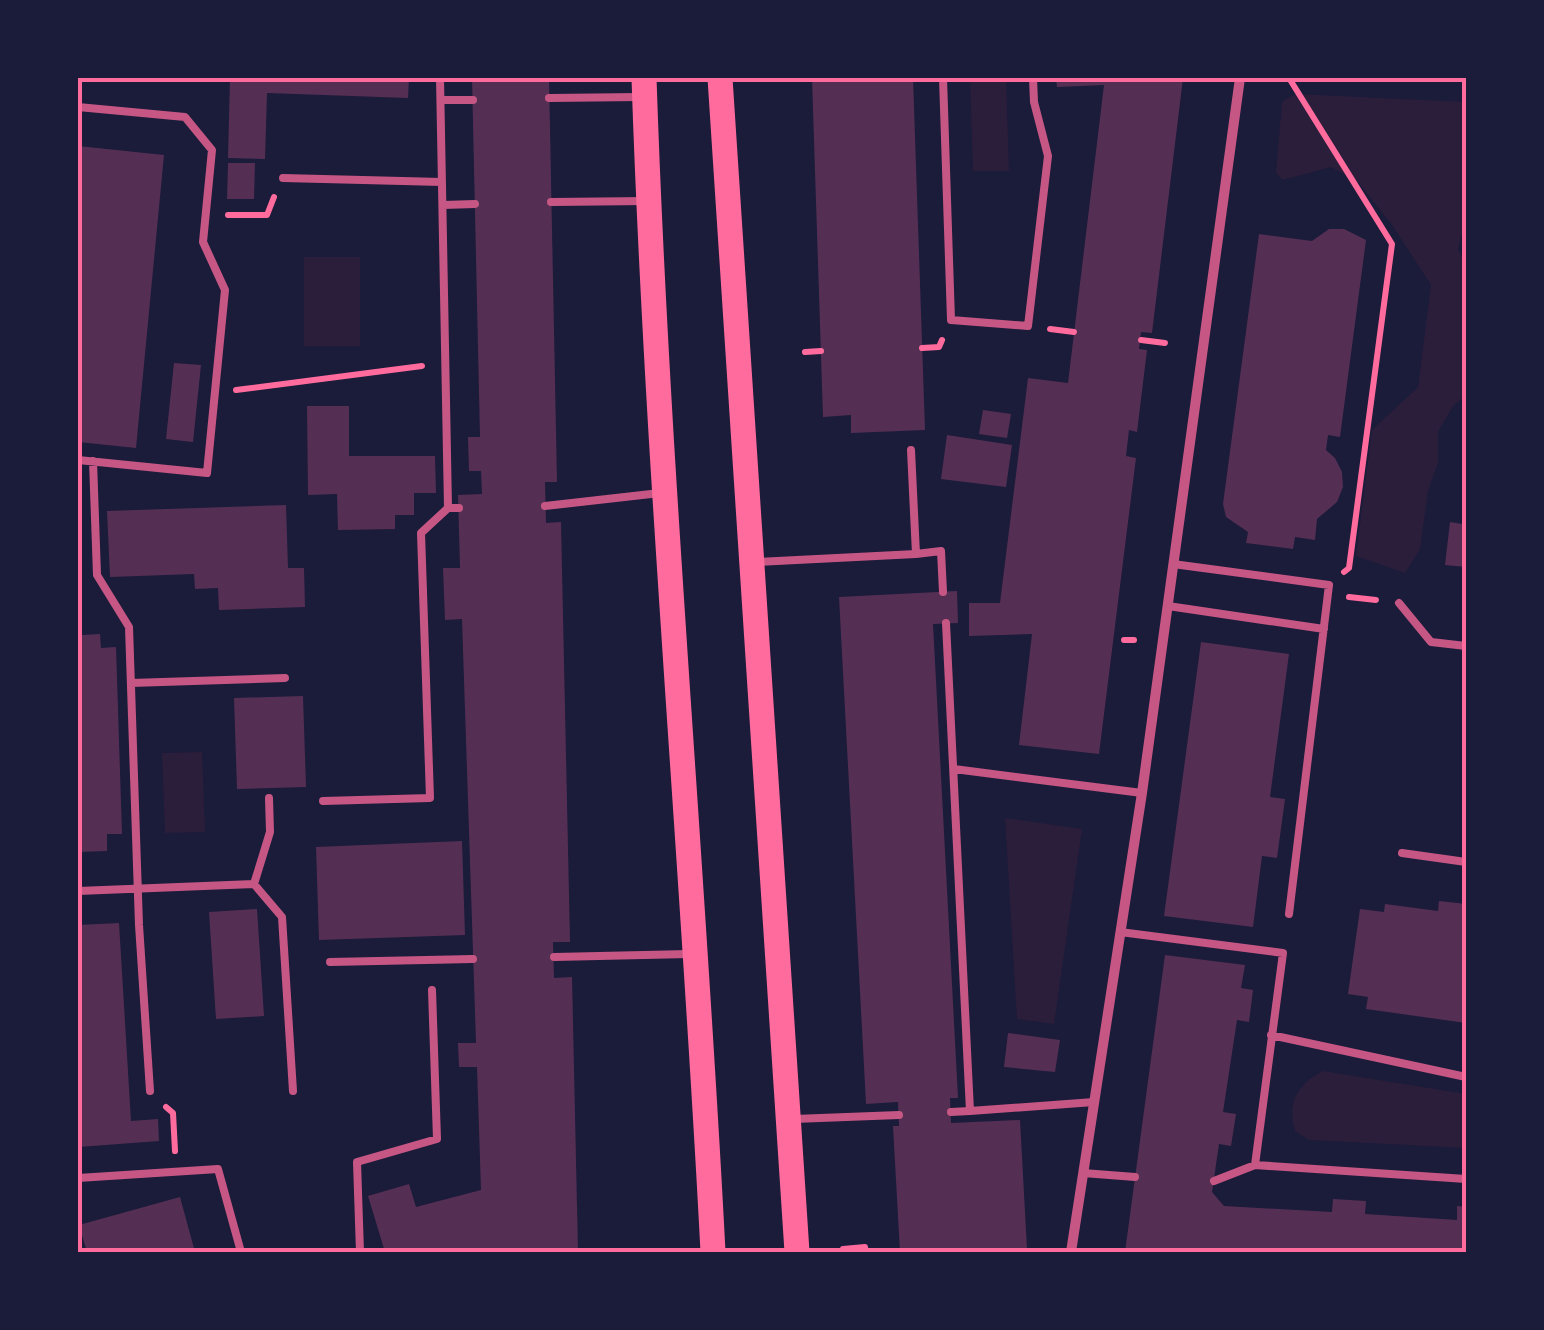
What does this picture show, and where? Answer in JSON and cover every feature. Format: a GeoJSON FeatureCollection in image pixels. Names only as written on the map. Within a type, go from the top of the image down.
{"type":"FeatureCollection","features":[{"type":"Feature","properties":{"kind":"main road"},"geometry":{"type":"LineString","coordinates":[[720,78],[797,1252]]}},
{"type":"Feature","properties":{"kind":"main road"},"geometry":{"type":"LineString","coordinates":[[644,87],[713,1252]]}},
{"type":"Feature","properties":{"kind":"street"},"geometry":{"type":"LineString","coordinates":[[1071,1252],[1142,793],[1240,78]]}},
{"type":"Feature","properties":{"kind":"lane"},"geometry":{"type":"LineString","coordinates":[[440,78],[448,508]]}},
{"type":"Feature","properties":{"kind":"lane"},"geometry":{"type":"LineString","coordinates":[[943,78],[951,320],[1028,326],[1048,156],[1034,102],[1033,78]]}},
{"type":"Feature","properties":{"kind":"lane"},"geometry":{"type":"LineString","coordinates":[[549,98],[644,87]]}},
{"type":"Feature","properties":{"kind":"lane"},"geometry":{"type":"LineString","coordinates":[[441,100],[473,100]]}},
{"type":"Feature","properties":{"kind":"lane"},"geometry":{"type":"LineString","coordinates":[[78,107],[185,117],[212,150],[203,242],[225,290],[208,472],[78,460]]}},
{"type":"Feature","properties":{"kind":"lane"},"geometry":{"type":"LineString","coordinates":[[283,178],[442,182]]}},
{"type":"Feature","properties":{"kind":"lane"},"geometry":{"type":"LineString","coordinates":[[552,202],[649,201]]}},
{"type":"Feature","properties":{"kind":"lane"},"geometry":{"type":"LineString","coordinates":[[443,205],[476,204]]}},
{"type":"Feature","properties":{"kind":"lane"},"geometry":{"type":"LineString","coordinates":[[911,450],[916,554]]}},
{"type":"Feature","properties":{"kind":"lane"},"geometry":{"type":"LineString","coordinates":[[93,462],[97,575],[129,628],[150,1091]]}},
{"type":"Feature","properties":{"kind":"lane"},"geometry":{"type":"LineString","coordinates":[[545,506],[666,493]]}},
{"type":"Feature","properties":{"kind":"lane"},"geometry":{"type":"LineString","coordinates":[[323,801],[430,798],[421,533],[448,508],[458,508]]}},
{"type":"Feature","properties":{"kind":"lane"},"geometry":{"type":"LineString","coordinates":[[750,562],[941,551],[943,592]]}},
{"type":"Feature","properties":{"kind":"lane"},"geometry":{"type":"LineString","coordinates":[[1173,564],[1329,585],[1289,914]]}},
{"type":"Feature","properties":{"kind":"lane"},"geometry":{"type":"LineString","coordinates":[[1399,603],[1430,642],[1466,646]]}},
{"type":"Feature","properties":{"kind":"lane"},"geometry":{"type":"LineString","coordinates":[[1168,606],[1324,629]]}},
{"type":"Feature","properties":{"kind":"lane"},"geometry":{"type":"LineString","coordinates":[[946,624],[970,1111]]}},
{"type":"Feature","properties":{"kind":"lane"},"geometry":{"type":"LineString","coordinates":[[131,683],[285,678]]}},
{"type":"Feature","properties":{"kind":"lane"},"geometry":{"type":"LineString","coordinates":[[954,769],[1142,793]]}},
{"type":"Feature","properties":{"kind":"lane"},"geometry":{"type":"LineString","coordinates":[[254,884],[270,832],[269,798]]}},
{"type":"Feature","properties":{"kind":"lane"},"geometry":{"type":"LineString","coordinates":[[1402,853],[1466,862]]}},
{"type":"Feature","properties":{"kind":"lane"},"geometry":{"type":"LineString","coordinates":[[78,891],[254,884]]}},
{"type":"Feature","properties":{"kind":"lane"},"geometry":{"type":"LineString","coordinates":[[254,884],[282,917],[293,1091]]}},
{"type":"Feature","properties":{"kind":"lane"},"geometry":{"type":"LineString","coordinates":[[1120,932],[1283,954],[1255,1165]]}},
{"type":"Feature","properties":{"kind":"lane"},"geometry":{"type":"LineString","coordinates":[[554,957],[697,954]]}},
{"type":"Feature","properties":{"kind":"lane"},"geometry":{"type":"LineString","coordinates":[[330,962],[473,958]]}},
{"type":"Feature","properties":{"kind":"lane"},"geometry":{"type":"LineString","coordinates":[[360,1252],[357,1162],[437,1140],[432,990]]}},
{"type":"Feature","properties":{"kind":"lane"},"geometry":{"type":"LineString","coordinates":[[1272,1035],[1466,1077]]}},
{"type":"Feature","properties":{"kind":"lane"},"geometry":{"type":"LineString","coordinates":[[951,1112],[1094,1102]]}},
{"type":"Feature","properties":{"kind":"lane"},"geometry":{"type":"LineString","coordinates":[[788,1119],[899,1115]]}},
{"type":"Feature","properties":{"kind":"lane"},"geometry":{"type":"LineString","coordinates":[[1214,1181],[1255,1165],[1466,1179]]}},
{"type":"Feature","properties":{"kind":"lane"},"geometry":{"type":"LineString","coordinates":[[78,1178],[218,1170],[241,1252]]}},
{"type":"Feature","properties":{"kind":"lane"},"geometry":{"type":"LineString","coordinates":[[1083,1173],[1135,1176]]}},
{"type":"Feature","properties":{"kind":"path"},"geometry":{"type":"LineString","coordinates":[[1289,78],[1392,244],[1349,568],[1329,585]]}},
{"type":"Feature","properties":{"kind":"path"},"geometry":{"type":"LineString","coordinates":[[206,214],[266,215],[283,178]]}},
{"type":"Feature","properties":{"kind":"path"},"geometry":{"type":"LineString","coordinates":[[1140,340],[1165,343]]}},
{"type":"Feature","properties":{"kind":"path"},"geometry":{"type":"LineString","coordinates":[[805,352],[821,351]]}},
{"type":"Feature","properties":{"kind":"path"},"geometry":{"type":"LineString","coordinates":[[215,393],[446,363]]}},
{"type":"Feature","properties":{"kind":"path"},"geometry":{"type":"LineString","coordinates":[[150,1091],[173,1114],[177,1172]]}},
{"type":"Feature","properties":{"kind":"path"},"geometry":{"type":"LineString","coordinates":[[843,1250],[865,1248],[866,1252]]}},
{"type":"Feature","properties":{"kind":"shaded area"},"geometry":{"type":"Polygon","coordinates":[[[970,78],[1006,78],[1009,171],[973,171],[970,78]]]}},
{"type":"Feature","properties":{"kind":"shaded area"},"geometry":{"type":"Polygon","coordinates":[[[1295,94],[1466,102],[1466,218],[1458,249],[1466,264],[1466,395],[1453,406],[1438,432],[1438,463],[1428,491],[1420,549],[1405,573],[1356,556],[1372,430],[1418,387],[1431,285],[1358,182],[1331,167],[1283,180],[1276,173],[1282,102],[1295,94]]]}},
{"type":"Feature","properties":{"kind":"shaded area"},"geometry":{"type":"Polygon","coordinates":[[[304,257],[360,257],[360,346],[304,346],[304,257]]]}},
{"type":"Feature","properties":{"kind":"shaded area"},"geometry":{"type":"Polygon","coordinates":[[[202,752],[205,832],[165,833],[162,753],[202,752]]]}},
{"type":"Feature","properties":{"kind":"shaded area"},"geometry":{"type":"Polygon","coordinates":[[[1005,818],[1082,829],[1054,1024],[1017,1019],[1005,818]]]}},
{"type":"Feature","properties":{"kind":"shaded area"},"geometry":{"type":"Polygon","coordinates":[[[1323,1071],[1466,1094],[1466,1148],[1309,1140],[1295,1131],[1293,1103],[1301,1088],[1323,1071]]]}},
{"type":"Feature","properties":{"kind":"building"},"geometry":{"type":"Polygon","coordinates":[[[230,78],[409,78],[408,98],[267,93],[265,159],[228,158],[230,78]]]}},
{"type":"Feature","properties":{"kind":"building"},"geometry":{"type":"Polygon","coordinates":[[[472,78],[549,78],[557,482],[545,482],[546,523],[561,522],[570,942],[553,942],[554,978],[572,977],[578,1252],[385,1252],[368,1196],[409,1184],[416,1207],[481,1190],[477,1067],[459,1067],[458,1043],[476,1043],[462,619],[445,620],[443,568],[460,568],[458,495],[482,494],[481,471],[469,471],[468,437],[480,437],[472,78]]]}},
{"type":"Feature","properties":{"kind":"building"},"geometry":{"type":"Polygon","coordinates":[[[812,78],[913,78],[925,430],[851,433],[851,415],[823,417],[812,78]]]}},
{"type":"Feature","properties":{"kind":"building"},"geometry":{"type":"Polygon","coordinates":[[[1056,78],[1183,78],[1152,333],[1141,332],[1139,349],[1147,350],[1137,432],[1129,430],[1126,456],[1136,458],[1099,754],[1019,745],[1032,634],[969,636],[969,603],[1000,603],[1028,378],[1068,383],[1104,85],[1057,87],[1056,78]]]}},
{"type":"Feature","properties":{"kind":"building"},"geometry":{"type":"Polygon","coordinates":[[[78,146],[164,155],[136,448],[78,442],[78,146]]]}},
{"type":"Feature","properties":{"kind":"building"},"geometry":{"type":"Polygon","coordinates":[[[228,163],[255,163],[254,199],[227,199],[228,163]]]}},
{"type":"Feature","properties":{"kind":"building"},"geometry":{"type":"Polygon","coordinates":[[[1329,229],[1344,229],[1366,240],[1340,437],[1328,435],[1326,450],[1342,472],[1343,487],[1337,502],[1317,519],[1315,540],[1295,537],[1293,549],[1246,543],[1248,532],[1226,517],[1223,504],[1259,234],[1312,241],[1329,229]]]}},
{"type":"Feature","properties":{"kind":"building"},"geometry":{"type":"Polygon","coordinates":[[[174,363],[201,365],[193,442],[166,439],[174,363]]]}},
{"type":"Feature","properties":{"kind":"building"},"geometry":{"type":"Polygon","coordinates":[[[307,406],[349,406],[349,456],[435,456],[436,493],[414,493],[414,515],[395,515],[395,529],[338,530],[337,494],[308,495],[307,406]]]}},
{"type":"Feature","properties":{"kind":"building"},"geometry":{"type":"Polygon","coordinates":[[[983,410],[1011,414],[1007,438],[979,434],[983,410]]]}},
{"type":"Feature","properties":{"kind":"building"},"geometry":{"type":"Polygon","coordinates":[[[947,435],[1012,445],[1006,487],[941,479],[947,435]]]}},
{"type":"Feature","properties":{"kind":"building"},"geometry":{"type":"Polygon","coordinates":[[[286,505],[288,568],[304,568],[305,607],[219,610],[218,588],[195,589],[194,574],[110,577],[107,511],[286,505]]]}},
{"type":"Feature","properties":{"kind":"building"},"geometry":{"type":"Polygon","coordinates":[[[1464,511],[1466,567],[1445,565],[1450,522],[1462,524],[1464,511]]]}},
{"type":"Feature","properties":{"kind":"building"},"geometry":{"type":"Polygon","coordinates":[[[78,582],[82,635],[100,634],[101,648],[116,647],[122,834],[107,834],[107,851],[78,852],[78,582]]]}},
{"type":"Feature","properties":{"kind":"building"},"geometry":{"type":"Polygon","coordinates":[[[957,591],[958,623],[933,624],[958,1098],[950,1098],[951,1123],[1020,1120],[1027,1249],[900,1252],[893,1126],[899,1126],[898,1102],[866,1104],[839,597],[957,591]]]}},
{"type":"Feature","properties":{"kind":"building"},"geometry":{"type":"Polygon","coordinates":[[[1201,642],[1289,654],[1270,797],[1285,799],[1277,858],[1262,856],[1253,927],[1164,916],[1201,642]]]}},
{"type":"Feature","properties":{"kind":"building"},"geometry":{"type":"Polygon","coordinates":[[[303,696],[306,787],[237,789],[234,698],[303,696]]]}},
{"type":"Feature","properties":{"kind":"building"},"geometry":{"type":"Polygon","coordinates":[[[462,841],[465,935],[319,940],[316,847],[462,841]]]}},
{"type":"Feature","properties":{"kind":"building"},"geometry":{"type":"Polygon","coordinates":[[[1439,901],[1466,904],[1466,1023],[1366,1009],[1368,997],[1348,994],[1360,909],[1384,912],[1385,904],[1438,911],[1439,901]]]}},
{"type":"Feature","properties":{"kind":"building"},"geometry":{"type":"Polygon","coordinates":[[[257,909],[264,1016],[216,1019],[209,912],[257,909]]]}},
{"type":"Feature","properties":{"kind":"building"},"geometry":{"type":"Polygon","coordinates":[[[119,923],[131,1121],[158,1119],[159,1141],[78,1147],[78,925],[119,923]]]}},
{"type":"Feature","properties":{"kind":"building"},"geometry":{"type":"Polygon","coordinates":[[[1165,955],[1245,965],[1241,988],[1253,990],[1249,1022],[1237,1020],[1223,1112],[1236,1114],[1231,1146],[1219,1144],[1212,1192],[1224,1206],[1332,1212],[1333,1199],[1366,1201],[1365,1214],[1457,1220],[1457,1206],[1466,1207],[1466,1252],[1125,1252],[1165,955]]]}},
{"type":"Feature","properties":{"kind":"building"},"geometry":{"type":"Polygon","coordinates":[[[1008,1033],[1060,1040],[1055,1072],[1004,1067],[1008,1033]]]}},
{"type":"Feature","properties":{"kind":"building"},"geometry":{"type":"Polygon","coordinates":[[[180,1197],[195,1252],[87,1252],[79,1225],[180,1197]]]}}]}
